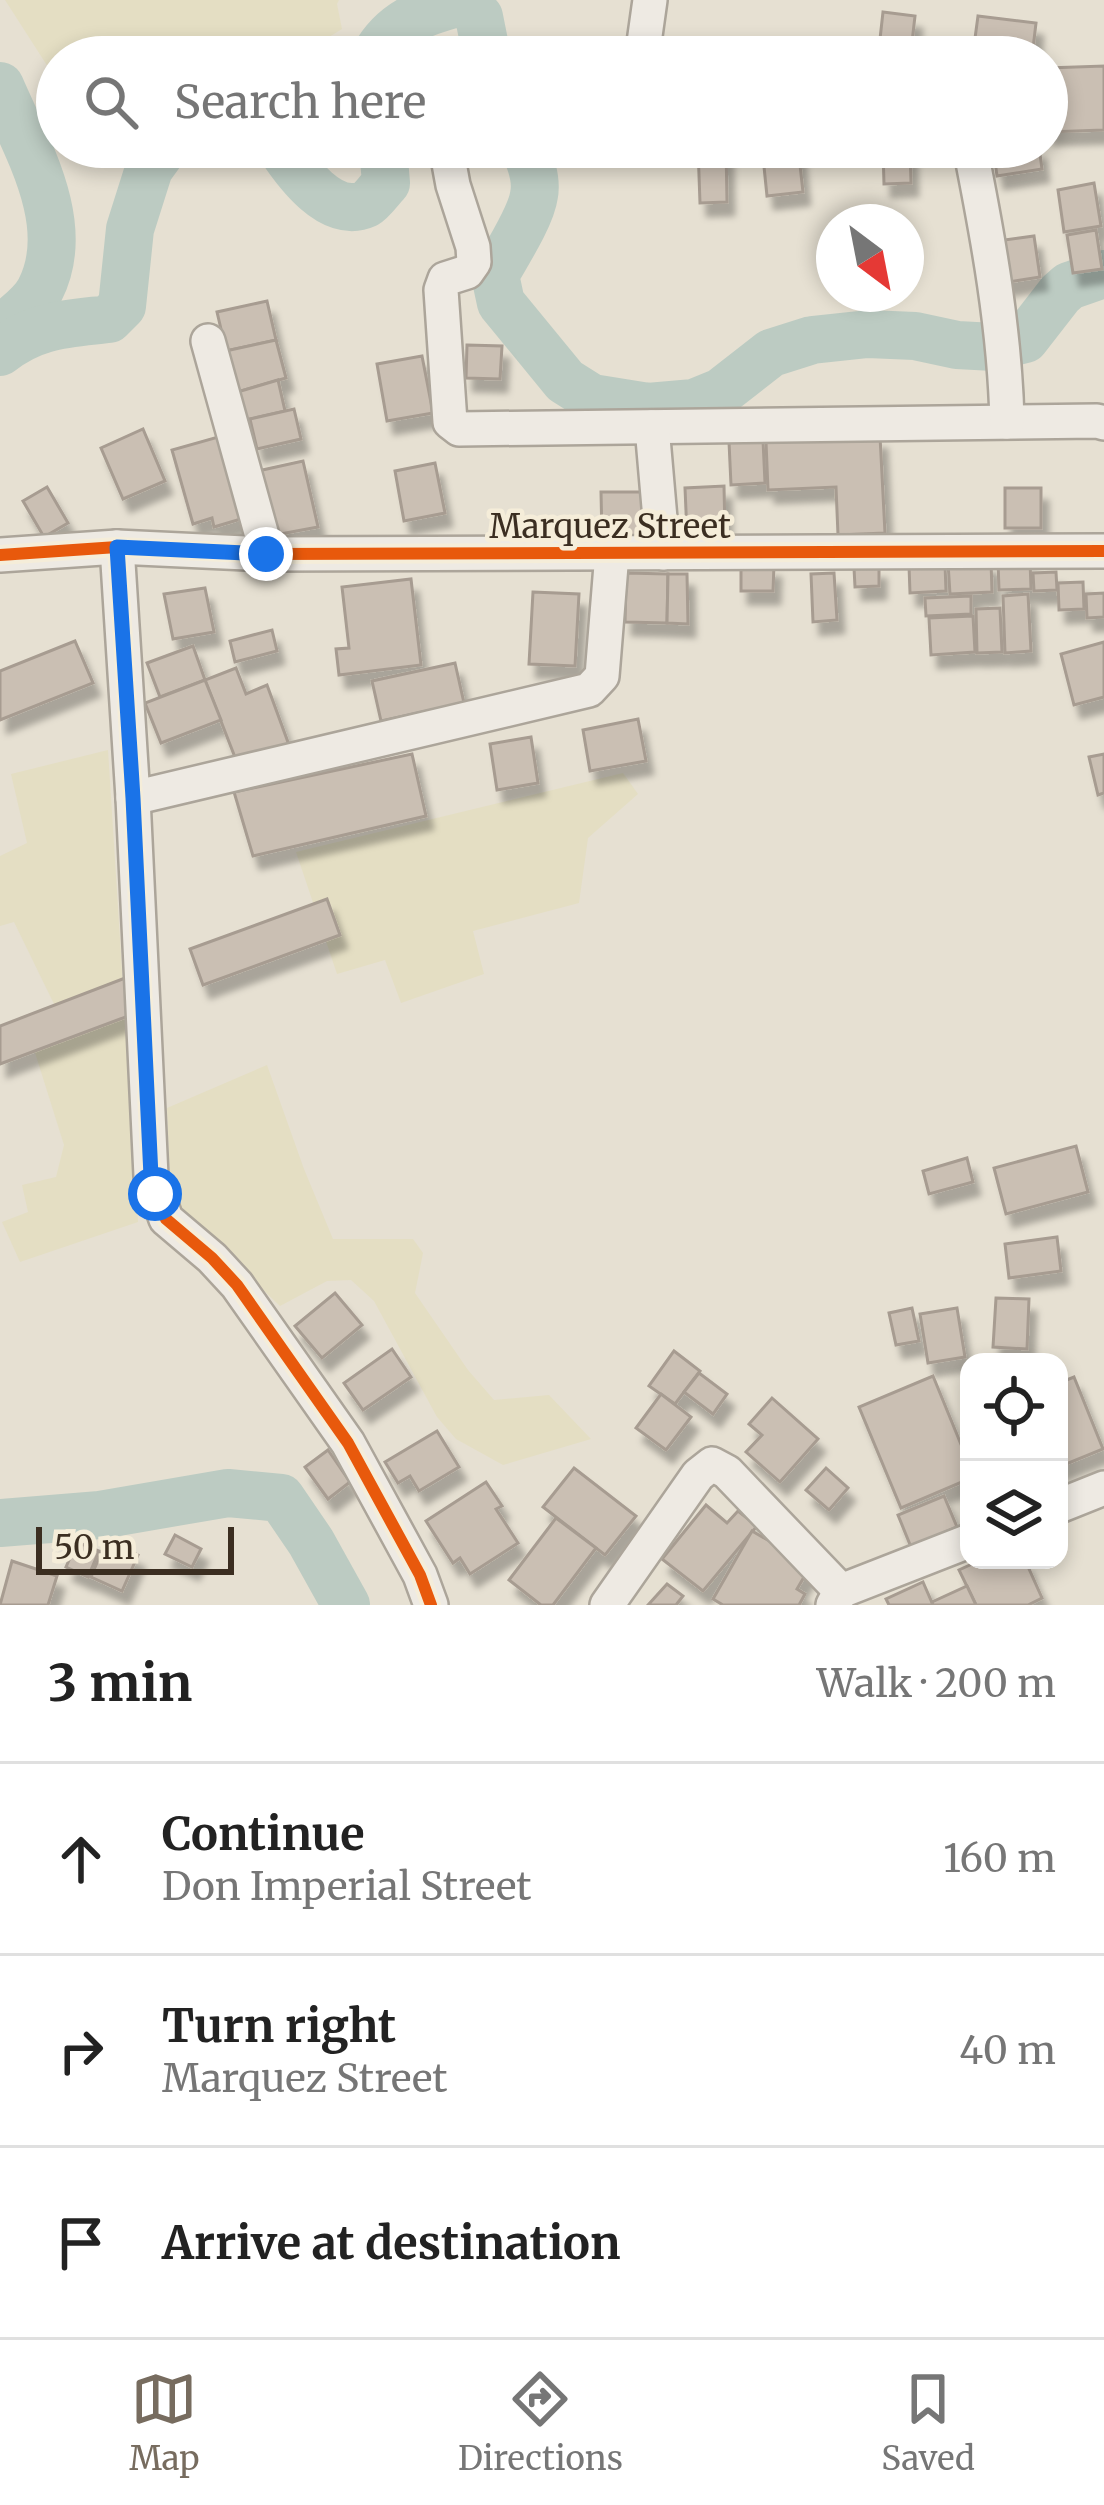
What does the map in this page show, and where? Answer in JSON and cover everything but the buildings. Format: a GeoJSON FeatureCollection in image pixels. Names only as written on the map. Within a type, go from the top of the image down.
{"type":"FeatureCollection","features":[{"type":"Feature","properties":{"kind":"street"},"geometry":{"type":"LineString","coordinates":[[645,36],[650,0]]}},
{"type":"Feature","properties":{"kind":"street"},"geometry":{"type":"LineString","coordinates":[[450,168],[474,262],[467,272],[445,280],[441,290],[450,422],[459,429],[1104,423]]}},
{"type":"Feature","properties":{"kind":"street"},"geometry":{"type":"LineString","coordinates":[[974,168],[998,318],[1007,422]]}},
{"type":"Feature","properties":{"kind":"street"},"geometry":{"type":"LineString","coordinates":[[208,341],[266,554]]}},
{"type":"Feature","properties":{"kind":"street"},"geometry":{"type":"LineString","coordinates":[[652,427],[663,553]]}},
{"type":"Feature","properties":{"kind":"street"},"geometry":{"type":"LineString","coordinates":[[117,547],[155,1194],[166,1220],[237,1285],[348,1443],[420,1575],[431,1605]]}},
{"type":"Feature","properties":{"kind":"street","name":"Marquez Street"},"geometry":{"type":"LineString","coordinates":[[0,555],[117,547],[266,554],[1104,551]]}},
{"type":"Feature","properties":{"kind":"street"},"geometry":{"type":"LineString","coordinates":[[133,798],[589,690],[602,676],[612,553]]}},
{"type":"Feature","properties":{"kind":"street"},"geometry":{"type":"LineString","coordinates":[[607,1605],[698,1475],[712,1464],[727,1472],[837,1598],[960,1545]]}},
{"type":"Feature","properties":{"kind":"street"},"geometry":{"type":"LineString","coordinates":[[1068,1502],[1104,1488]]}},
{"type":"Feature","properties":{"kind":"shaded area"},"geometry":{"type":"Polygon","coordinates":[[[5,0],[339,0],[342,29],[331,36],[36,36],[36,48],[5,0]]]}},
{"type":"Feature","properties":{"kind":"shaded area"},"geometry":{"type":"Polygon","coordinates":[[[108,750],[138,1222],[20,1262],[2,1222],[28,1212],[22,1185],[56,1177],[64,1145],[26,1024],[54,1004],[14,922],[0,926],[0,856],[27,843],[11,774],[108,750]]]}},
{"type":"Feature","properties":{"kind":"shaded area"},"geometry":{"type":"Polygon","coordinates":[[[623,773],[638,794],[588,838],[579,903],[473,931],[484,974],[401,1003],[385,960],[337,974],[296,852],[623,773]]]}},
{"type":"Feature","properties":{"kind":"shaded area"},"geometry":{"type":"Polygon","coordinates":[[[267,1065],[333,1239],[413,1239],[423,1253],[415,1293],[494,1400],[549,1395],[591,1439],[503,1465],[456,1439],[437,1417],[374,1301],[351,1280],[327,1281],[280,1306],[183,1215],[171,1200],[167,1108],[267,1065]]]}},
{"type":"Feature","properties":{"kind":"waterway"},"geometry":{"type":"LineString","coordinates":[[389,36],[424,14],[464,1],[479,17],[483,36]]}},
{"type":"Feature","properties":{"kind":"waterway"},"geometry":{"type":"LineString","coordinates":[[0,86],[42,186],[52,239],[40,290],[0,330]]}},
{"type":"Feature","properties":{"kind":"waterway"},"geometry":{"type":"LineString","coordinates":[[0,352],[39,331],[109,319],[122,306],[130,229],[150,168]]}},
{"type":"Feature","properties":{"kind":"waterway"},"geometry":{"type":"LineString","coordinates":[[295,168],[328,199],[353,207],[369,202],[386,183],[385,168]]}},
{"type":"Feature","properties":{"kind":"waterway"},"geometry":{"type":"LineString","coordinates":[[532,168],[532,204],[495,275],[501,303],[565,381],[592,398],[648,407],[694,403],[721,392],[771,353],[812,340],[868,334],[994,347],[1025,339],[1069,286],[1104,274]]}},
{"type":"Feature","properties":{"kind":"waterway"},"geometry":{"type":"LineString","coordinates":[[0,1523],[100,1515],[228,1493],[281,1498],[346,1605]]}},
{"type":"Feature","properties":{"kind":"cycle path"},"geometry":{"type":"LineString","coordinates":[[117,547],[151,1176],[166,1219],[237,1285],[348,1443],[420,1575],[431,1605]]}},
{"type":"Feature","properties":{"kind":"cycle path"},"geometry":{"type":"LineString","coordinates":[[0,555],[117,547],[267,554],[1104,551]]}},
{"type":"Feature","properties":{"kind":"route"},"geometry":{"type":"LineString","coordinates":[[155,1194],[117,547],[266,554]]}}]}
